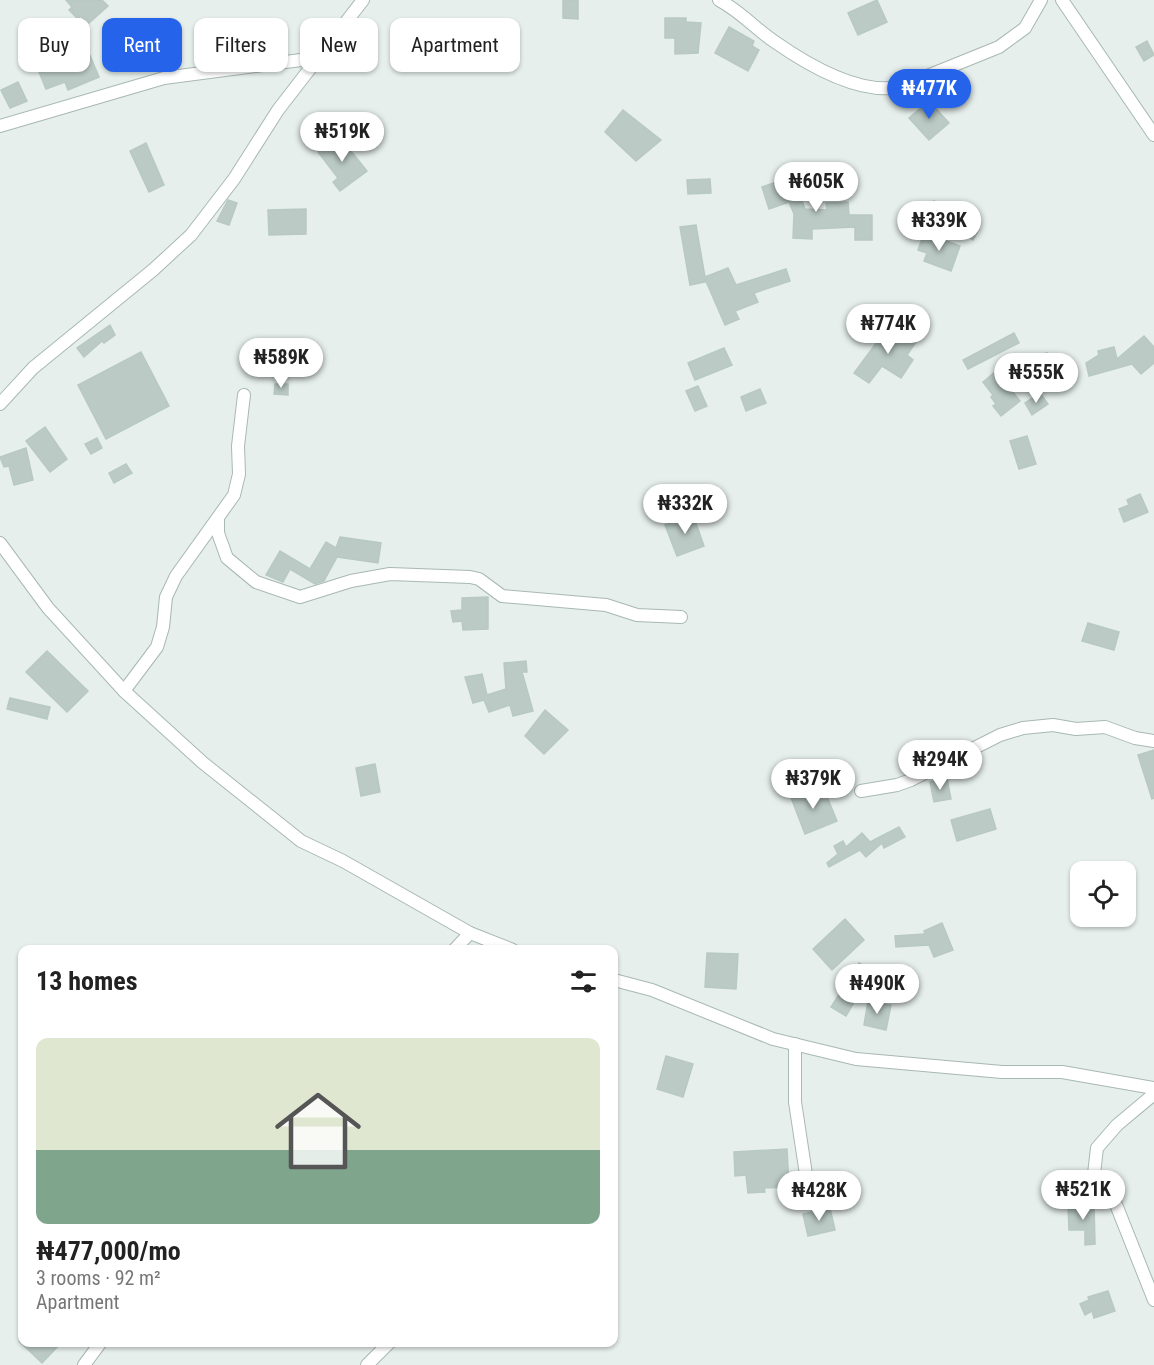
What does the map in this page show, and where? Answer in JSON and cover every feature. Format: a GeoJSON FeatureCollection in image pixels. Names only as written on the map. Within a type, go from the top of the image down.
{"type":"FeatureCollection","features":[{"type":"Feature","properties":{"kind":"street"},"geometry":{"type":"LineString","coordinates":[[348,18],[363,0]]}},
{"type":"Feature","properties":{"kind":"street"},"geometry":{"type":"LineString","coordinates":[[719,0],[741,12],[775,42],[809,62],[846,79],[888,90],[999,47],[1025,28],[1041,0]]}},
{"type":"Feature","properties":{"kind":"street"},"geometry":{"type":"LineString","coordinates":[[1062,0],[1154,135]]}},
{"type":"Feature","properties":{"kind":"street"},"geometry":{"type":"LineString","coordinates":[[0,126],[164,78],[300,60]]}},
{"type":"Feature","properties":{"kind":"street"},"geometry":{"type":"LineString","coordinates":[[0,404],[33,368],[153,270],[191,235],[306,72]]}},
{"type":"Feature","properties":{"kind":"street"},"geometry":{"type":"LineString","coordinates":[[124,691],[157,647],[163,627],[166,597],[176,576],[234,495],[239,474],[238,446],[244,395]]}},
{"type":"Feature","properties":{"kind":"street"},"geometry":{"type":"LineString","coordinates":[[218,518],[218,533],[227,558],[256,582],[300,597],[351,581],[390,574],[470,577],[479,579],[502,596],[606,606],[637,615],[681,617]]}},
{"type":"Feature","properties":{"kind":"street"},"geometry":{"type":"LineString","coordinates":[[0,543],[48,608],[124,691],[202,762],[301,841],[343,861],[470,933],[500,945]]}},
{"type":"Feature","properties":{"kind":"street"},"geometry":{"type":"LineString","coordinates":[[861,791],[904,783],[1000,735],[1023,728],[1053,725],[1076,729],[1106,728],[1135,738],[1154,741]]}},
{"type":"Feature","properties":{"kind":"street"},"geometry":{"type":"LineString","coordinates":[[458,945],[470,933]]}},
{"type":"Feature","properties":{"kind":"street"},"geometry":{"type":"LineString","coordinates":[[618,981],[652,990],[773,1039],[856,1059],[1002,1072],[1062,1072],[1154,1088]]}},
{"type":"Feature","properties":{"kind":"street"},"geometry":{"type":"LineString","coordinates":[[795,1044],[795,1102],[807,1181]]}},
{"type":"Feature","properties":{"kind":"street"},"geometry":{"type":"LineString","coordinates":[[1154,1094],[1117,1125],[1097,1148],[1094,1174],[1115,1202],[1154,1300]]}},
{"type":"Feature","properties":{"kind":"street"},"geometry":{"type":"LineString","coordinates":[[84,1365],[97,1347]]}},
{"type":"Feature","properties":{"kind":"street"},"geometry":{"type":"LineString","coordinates":[[367,1365],[385,1347]]}},
{"type":"Feature","properties":{"kind":"building"},"geometry":{"type":"Polygon","coordinates":[[[66,0],[102,0],[108,6],[90,22],[90,18],[81,16],[77,18],[69,10],[72,7],[66,0]]]}},
{"type":"Feature","properties":{"kind":"building"},"geometry":{"type":"Polygon","coordinates":[[[563,0],[578,0],[578,19],[563,18],[563,0]]]}},
{"type":"Feature","properties":{"kind":"building"},"geometry":{"type":"Polygon","coordinates":[[[877,0],[887,22],[858,35],[848,13],[877,0]]]}},
{"type":"Feature","properties":{"kind":"building"},"geometry":{"type":"Polygon","coordinates":[[[665,18],[686,18],[686,22],[701,23],[698,53],[675,54],[675,38],[665,38],[665,18]]]}},
{"type":"Feature","properties":{"kind":"building"},"geometry":{"type":"Polygon","coordinates":[[[729,27],[754,41],[752,46],[759,50],[748,71],[715,53],[729,27]]]}},
{"type":"Feature","properties":{"kind":"building"},"geometry":{"type":"Polygon","coordinates":[[[1147,41],[1154,55],[1144,61],[1136,47],[1147,41]]]}},
{"type":"Feature","properties":{"kind":"building"},"geometry":{"type":"Polygon","coordinates":[[[90,55],[99,77],[68,90],[65,82],[46,89],[39,72],[90,72],[90,55]]]}},
{"type":"Feature","properties":{"kind":"building"},"geometry":{"type":"Polygon","coordinates":[[[18,82],[27,101],[10,108],[1,90],[18,82]]]}},
{"type":"Feature","properties":{"kind":"building"},"geometry":{"type":"Polygon","coordinates":[[[929,101],[949,123],[929,140],[909,118],[929,101]]]}},
{"type":"Feature","properties":{"kind":"building"},"geometry":{"type":"Polygon","coordinates":[[[623,110],[661,140],[636,161],[605,132],[623,110]]]}},
{"type":"Feature","properties":{"kind":"building"},"geometry":{"type":"Polygon","coordinates":[[[339,136],[367,171],[340,191],[333,182],[338,178],[318,152],[339,136]]]}},
{"type":"Feature","properties":{"kind":"building"},"geometry":{"type":"Polygon","coordinates":[[[146,143],[164,185],[149,192],[130,151],[146,143]]]}},
{"type":"Feature","properties":{"kind":"building"},"geometry":{"type":"Polygon","coordinates":[[[793,176],[805,209],[827,210],[826,203],[848,202],[849,215],[872,215],[872,240],[855,240],[855,227],[812,229],[812,239],[793,238],[794,214],[789,202],[769,209],[762,187],[793,176]]]}},
{"type":"Feature","properties":{"kind":"building"},"geometry":{"type":"Polygon","coordinates":[[[710,179],[711,193],[688,194],[687,180],[710,179]]]}},
{"type":"Feature","properties":{"kind":"building"},"geometry":{"type":"Polygon","coordinates":[[[228,200],[237,203],[229,225],[217,221],[228,200]]]}},
{"type":"Feature","properties":{"kind":"building"},"geometry":{"type":"Polygon","coordinates":[[[934,201],[962,215],[962,220],[979,229],[973,240],[927,213],[934,201]]]}},
{"type":"Feature","properties":{"kind":"building"},"geometry":{"type":"Polygon","coordinates":[[[306,209],[306,234],[269,235],[268,210],[306,209]]]}},
{"type":"Feature","properties":{"kind":"building"},"geometry":{"type":"Polygon","coordinates":[[[696,225],[705,277],[728,268],[736,285],[786,269],[790,281],[754,293],[758,302],[735,311],[739,319],[725,325],[705,279],[705,282],[690,285],[680,227],[696,225]]]}},
{"type":"Feature","properties":{"kind":"building"},"geometry":{"type":"Polygon","coordinates":[[[924,233],[960,246],[951,271],[924,261],[927,253],[918,250],[924,233]]]}},
{"type":"Feature","properties":{"kind":"building"},"geometry":{"type":"Polygon","coordinates":[[[891,323],[916,342],[907,355],[913,360],[901,378],[882,366],[869,383],[854,373],[891,323]]]}},
{"type":"Feature","properties":{"kind":"building"},"geometry":{"type":"Polygon","coordinates":[[[110,325],[115,335],[104,343],[102,341],[84,357],[77,348],[110,325]]]}},
{"type":"Feature","properties":{"kind":"building"},"geometry":{"type":"Polygon","coordinates":[[[1014,333],[1019,343],[968,369],[963,360],[1014,333]]]}},
{"type":"Feature","properties":{"kind":"building"},"geometry":{"type":"Polygon","coordinates":[[[1144,336],[1154,347],[1154,363],[1141,374],[1132,364],[1089,376],[1086,363],[1099,355],[1098,351],[1114,347],[1117,359],[1144,336]]]}},
{"type":"Feature","properties":{"kind":"building"},"geometry":{"type":"Polygon","coordinates":[[[724,348],[732,365],[695,380],[688,363],[724,348]]]}},
{"type":"Feature","properties":{"kind":"building"},"geometry":{"type":"Polygon","coordinates":[[[141,352],[169,406],[106,439],[78,385],[141,352]]]}},
{"type":"Feature","properties":{"kind":"building"},"geometry":{"type":"Polygon","coordinates":[[[1047,353],[1052,369],[1038,373],[1033,357],[1047,353]]]}},
{"type":"Feature","properties":{"kind":"building"},"geometry":{"type":"Polygon","coordinates":[[[996,371],[1020,401],[1001,416],[993,406],[996,404],[991,397],[993,395],[983,382],[996,371]]]}},
{"type":"Feature","properties":{"kind":"building"},"geometry":{"type":"Polygon","coordinates":[[[275,384],[288,384],[288,395],[274,394],[275,384]]]}},
{"type":"Feature","properties":{"kind":"building"},"geometry":{"type":"Polygon","coordinates":[[[698,386],[707,406],[695,411],[686,391],[698,386]]]}},
{"type":"Feature","properties":{"kind":"building"},"geometry":{"type":"Polygon","coordinates":[[[760,389],[766,403],[746,411],[741,397],[760,389]]]}},
{"type":"Feature","properties":{"kind":"building"},"geometry":{"type":"Polygon","coordinates":[[[1040,393],[1048,404],[1032,415],[1025,403],[1040,393]]]}},
{"type":"Feature","properties":{"kind":"building"},"geometry":{"type":"Polygon","coordinates":[[[45,427],[67,459],[50,472],[26,441],[45,427]]]}},
{"type":"Feature","properties":{"kind":"building"},"geometry":{"type":"Polygon","coordinates":[[[1027,436],[1036,464],[1019,469],[1010,441],[1027,436]]]}},
{"type":"Feature","properties":{"kind":"building"},"geometry":{"type":"Polygon","coordinates":[[[97,438],[102,448],[91,454],[85,444],[97,438]]]}},
{"type":"Feature","properties":{"kind":"building"},"geometry":{"type":"Polygon","coordinates":[[[26,448],[33,480],[14,485],[9,466],[4,467],[0,457],[26,448]]]}},
{"type":"Feature","properties":{"kind":"building"},"geometry":{"type":"Polygon","coordinates":[[[126,464],[132,473],[114,483],[109,473],[126,464]]]}},
{"type":"Feature","properties":{"kind":"building"},"geometry":{"type":"Polygon","coordinates":[[[1140,494],[1148,512],[1124,522],[1119,509],[1129,505],[1127,500],[1140,494]]]}},
{"type":"Feature","properties":{"kind":"building"},"geometry":{"type":"Polygon","coordinates":[[[693,515],[704,546],[677,556],[665,525],[693,515]]]}},
{"type":"Feature","properties":{"kind":"building"},"geometry":{"type":"Polygon","coordinates":[[[340,537],[381,543],[378,563],[337,557],[324,581],[315,584],[290,569],[283,582],[266,575],[280,551],[310,569],[326,542],[336,548],[340,537]]]}},
{"type":"Feature","properties":{"kind":"building"},"geometry":{"type":"Polygon","coordinates":[[[488,597],[488,629],[463,630],[462,621],[453,622],[451,611],[462,610],[462,598],[488,597]]]}},
{"type":"Feature","properties":{"kind":"building"},"geometry":{"type":"Polygon","coordinates":[[[1088,623],[1119,632],[1114,650],[1082,641],[1088,623]]]}},
{"type":"Feature","properties":{"kind":"building"},"geometry":{"type":"Polygon","coordinates":[[[47,651],[88,691],[67,712],[26,672],[47,651]]]}},
{"type":"Feature","properties":{"kind":"building"},"geometry":{"type":"Polygon","coordinates":[[[526,661],[527,672],[522,672],[533,711],[513,716],[510,705],[489,712],[484,700],[473,703],[465,677],[482,674],[487,695],[506,689],[504,663],[526,661]]]}},
{"type":"Feature","properties":{"kind":"building"},"geometry":{"type":"Polygon","coordinates":[[[10,698],[50,707],[47,719],[7,709],[10,698]]]}},
{"type":"Feature","properties":{"kind":"building"},"geometry":{"type":"Polygon","coordinates":[[[545,710],[568,730],[544,754],[525,736],[545,710]]]}},
{"type":"Feature","properties":{"kind":"building"},"geometry":{"type":"Polygon","coordinates":[[[1154,750],[1154,798],[1152,799],[1138,755],[1154,750]]]}},
{"type":"Feature","properties":{"kind":"building"},"geometry":{"type":"Polygon","coordinates":[[[375,764],[380,792],[361,796],[356,768],[375,764]]]}},
{"type":"Feature","properties":{"kind":"building"},"geometry":{"type":"Polygon","coordinates":[[[947,779],[951,799],[934,802],[930,782],[947,779]]]}},
{"type":"Feature","properties":{"kind":"building"},"geometry":{"type":"Polygon","coordinates":[[[810,787],[814,796],[825,792],[837,821],[805,834],[790,795],[810,787]]]}},
{"type":"Feature","properties":{"kind":"building"},"geometry":{"type":"Polygon","coordinates":[[[990,809],[996,829],[957,841],[951,820],[990,809]]]}},
{"type":"Feature","properties":{"kind":"building"},"geometry":{"type":"Polygon","coordinates":[[[899,827],[905,837],[884,848],[882,843],[866,857],[860,850],[829,867],[827,863],[838,854],[834,846],[843,841],[846,847],[862,833],[870,842],[899,827]]]}},
{"type":"Feature","properties":{"kind":"building"},"geometry":{"type":"Polygon","coordinates":[[[845,919],[864,940],[832,970],[813,949],[845,919]]]}},
{"type":"Feature","properties":{"kind":"building"},"geometry":{"type":"Polygon","coordinates":[[[942,923],[953,950],[934,957],[929,945],[896,947],[895,936],[925,934],[924,931],[942,923]]]}},
{"type":"Feature","properties":{"kind":"building"},"geometry":{"type":"Polygon","coordinates":[[[707,953],[738,954],[736,989],[705,987],[707,953]]]}},
{"type":"Feature","properties":{"kind":"building"},"geometry":{"type":"Polygon","coordinates":[[[859,963],[871,970],[853,998],[856,999],[846,1016],[831,1007],[859,963]]]}},
{"type":"Feature","properties":{"kind":"building"},"geometry":{"type":"Polygon","coordinates":[[[868,1001],[891,1005],[886,1030],[864,1025],[868,1001]]]}},
{"type":"Feature","properties":{"kind":"building"},"geometry":{"type":"Polygon","coordinates":[[[666,1056],[693,1064],[683,1097],[657,1089],[666,1056]]]}},
{"type":"Feature","properties":{"kind":"building"},"geometry":{"type":"Polygon","coordinates":[[[787,1149],[789,1187],[764,1188],[765,1192],[748,1193],[746,1175],[735,1176],[734,1152],[787,1149]]]}},
{"type":"Feature","properties":{"kind":"building"},"geometry":{"type":"Polygon","coordinates":[[[1094,1205],[1095,1244],[1085,1245],[1085,1230],[1069,1230],[1068,1206],[1094,1205]]]}},
{"type":"Feature","properties":{"kind":"building"},"geometry":{"type":"Polygon","coordinates":[[[830,1208],[835,1230],[808,1236],[803,1214],[830,1208]]]}},
{"type":"Feature","properties":{"kind":"building"},"geometry":{"type":"Polygon","coordinates":[[[1108,1291],[1115,1311],[1094,1318],[1092,1311],[1085,1315],[1080,1304],[1089,1300],[1088,1297],[1108,1291]]]}},
{"type":"Feature","properties":{"kind":"building"},"geometry":{"type":"Polygon","coordinates":[[[25,1347],[57,1347],[42,1363],[25,1347]]]}}]}
